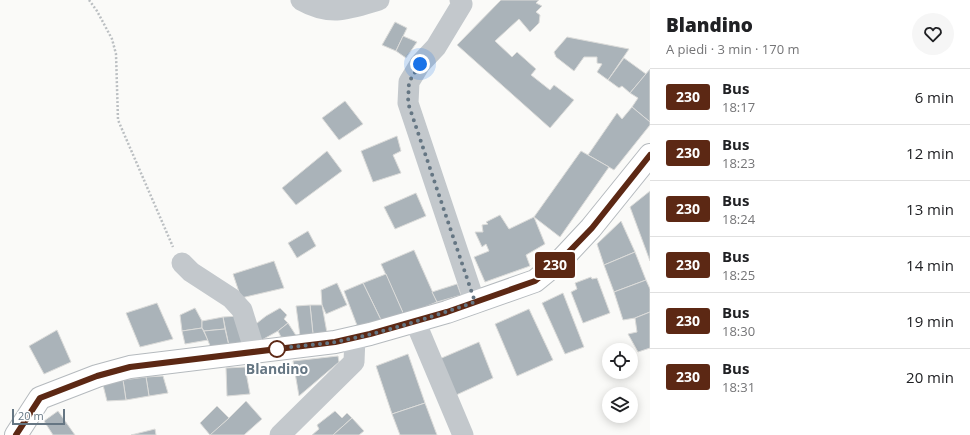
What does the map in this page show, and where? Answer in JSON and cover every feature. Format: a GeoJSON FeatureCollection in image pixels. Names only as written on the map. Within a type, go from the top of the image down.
{"type":"FeatureCollection","features":[{"type":"Feature","properties":{"kind":"main road"},"geometry":{"type":"LineString","coordinates":[[16,435],[40,398],[97,376],[130,367],[335,342],[447,312],[535,281],[562,259],[592,228],[650,155]]}},
{"type":"Feature","properties":{"kind":"street"},"geometry":{"type":"LineString","coordinates":[[301,0],[318,8],[334,11],[379,0]]}},
{"type":"Feature","properties":{"kind":"street"},"geometry":{"type":"LineString","coordinates":[[460,0],[462,4],[436,47],[420,64],[409,82],[408,103],[475,302]]}},
{"type":"Feature","properties":{"kind":"street"},"geometry":{"type":"LineString","coordinates":[[182,263],[191,272],[230,298],[242,310],[255,352]]}},
{"type":"Feature","properties":{"kind":"street"},"geometry":{"type":"LineString","coordinates":[[415,321],[463,435]]}},
{"type":"Feature","properties":{"kind":"street"},"geometry":{"type":"LineString","coordinates":[[280,435],[354,362],[355,337]]}},
{"type":"Feature","properties":{"kind":"path"},"geometry":{"type":"LineString","coordinates":[[89,0],[97,11],[112,39],[116,54],[118,120],[172,245]]}},
{"type":"Feature","properties":{"kind":"building"},"geometry":{"type":"Polygon","coordinates":[[[501,0],[539,0],[536,3],[542,6],[536,12],[540,15],[539,23],[530,32],[519,19],[495,41],[512,57],[517,52],[536,69],[531,75],[550,90],[554,85],[574,100],[550,128],[457,45],[501,0]]]}},
{"type":"Feature","properties":{"kind":"building"},"geometry":{"type":"Polygon","coordinates":[[[395,22],[407,28],[396,51],[382,45],[395,22]]]}},
{"type":"Feature","properties":{"kind":"building"},"geometry":{"type":"Polygon","coordinates":[[[403,36],[417,42],[406,58],[396,51],[403,36]]]}},
{"type":"Feature","properties":{"kind":"building"},"geometry":{"type":"Polygon","coordinates":[[[567,37],[629,49],[608,80],[597,72],[602,64],[597,63],[597,57],[584,57],[574,71],[556,57],[554,52],[567,37]]]}},
{"type":"Feature","properties":{"kind":"building"},"geometry":{"type":"Polygon","coordinates":[[[624,58],[646,74],[630,93],[622,86],[619,88],[608,80],[624,58]]]}},
{"type":"Feature","properties":{"kind":"building"},"geometry":{"type":"Polygon","coordinates":[[[650,69],[650,122],[632,107],[638,98],[630,93],[650,69]]]}},
{"type":"Feature","properties":{"kind":"building"},"geometry":{"type":"Polygon","coordinates":[[[345,101],[363,124],[339,140],[322,118],[345,101]]]}},
{"type":"Feature","properties":{"kind":"building"},"geometry":{"type":"Polygon","coordinates":[[[632,107],[650,122],[650,125],[614,170],[588,155],[617,113],[622,119],[632,107]]]}},
{"type":"Feature","properties":{"kind":"building"},"geometry":{"type":"Polygon","coordinates":[[[397,136],[401,151],[393,155],[401,173],[373,182],[361,151],[397,136]]]}},
{"type":"Feature","properties":{"kind":"building"},"geometry":{"type":"Polygon","coordinates":[[[327,151],[342,171],[296,205],[282,188],[327,151]]]}},
{"type":"Feature","properties":{"kind":"building"},"geometry":{"type":"Polygon","coordinates":[[[581,151],[609,167],[560,237],[534,217],[581,151]]]}},
{"type":"Feature","properties":{"kind":"building"},"geometry":{"type":"Polygon","coordinates":[[[650,191],[650,261],[630,207],[650,191]]]}},
{"type":"Feature","properties":{"kind":"building"},"geometry":{"type":"Polygon","coordinates":[[[416,193],[426,216],[395,229],[384,207],[416,193]]]}},
{"type":"Feature","properties":{"kind":"building"},"geometry":{"type":"Polygon","coordinates":[[[500,215],[509,229],[534,217],[545,244],[526,255],[530,266],[485,282],[474,257],[489,251],[486,244],[482,247],[475,232],[483,232],[482,225],[488,224],[486,222],[500,215]]]}},
{"type":"Feature","properties":{"kind":"building"},"geometry":{"type":"Polygon","coordinates":[[[621,221],[635,252],[604,265],[597,244],[621,221]]]}},
{"type":"Feature","properties":{"kind":"building"},"geometry":{"type":"Polygon","coordinates":[[[308,231],[316,246],[297,258],[288,243],[308,231]]]}},
{"type":"Feature","properties":{"kind":"building"},"geometry":{"type":"Polygon","coordinates":[[[414,250],[437,302],[404,315],[381,264],[414,250]]]}},
{"type":"Feature","properties":{"kind":"building"},"geometry":{"type":"Polygon","coordinates":[[[635,252],[646,280],[614,292],[604,265],[635,252]]]}},
{"type":"Feature","properties":{"kind":"building"},"geometry":{"type":"Polygon","coordinates":[[[274,261],[284,288],[241,298],[233,274],[274,261]]]}},
{"type":"Feature","properties":{"kind":"building"},"geometry":{"type":"Polygon","coordinates":[[[386,274],[404,315],[382,322],[363,283],[386,274]]]}},
{"type":"Feature","properties":{"kind":"building"},"geometry":{"type":"Polygon","coordinates":[[[591,277],[592,279],[597,278],[610,313],[583,323],[571,292],[577,289],[575,283],[591,277]]]}},
{"type":"Feature","properties":{"kind":"building"},"geometry":{"type":"Polygon","coordinates":[[[646,280],[650,289],[650,312],[635,318],[623,320],[614,292],[646,280]]]}},
{"type":"Feature","properties":{"kind":"building"},"geometry":{"type":"Polygon","coordinates":[[[337,283],[347,305],[326,314],[322,305],[321,290],[337,283]]]}},
{"type":"Feature","properties":{"kind":"building"},"geometry":{"type":"Polygon","coordinates":[[[363,283],[382,322],[358,328],[344,291],[363,283]]]}},
{"type":"Feature","properties":{"kind":"building"},"geometry":{"type":"Polygon","coordinates":[[[457,284],[461,295],[437,302],[432,292],[457,284]]]}},
{"type":"Feature","properties":{"kind":"building"},"geometry":{"type":"Polygon","coordinates":[[[563,293],[584,347],[565,354],[542,303],[563,293]]]}},
{"type":"Feature","properties":{"kind":"building"},"geometry":{"type":"Polygon","coordinates":[[[157,303],[173,339],[140,347],[126,313],[157,303]]]}},
{"type":"Feature","properties":{"kind":"building"},"geometry":{"type":"Polygon","coordinates":[[[310,305],[322,305],[327,333],[313,334],[310,305]]]}},
{"type":"Feature","properties":{"kind":"building"},"geometry":{"type":"Polygon","coordinates":[[[310,305],[313,334],[300,336],[296,306],[310,305]]]}},
{"type":"Feature","properties":{"kind":"building"},"geometry":{"type":"Polygon","coordinates":[[[195,308],[202,321],[202,328],[182,331],[180,315],[195,308]]]}},
{"type":"Feature","properties":{"kind":"building"},"geometry":{"type":"Polygon","coordinates":[[[280,308],[287,315],[284,319],[288,323],[278,331],[260,341],[252,327],[266,316],[280,308]]]}},
{"type":"Feature","properties":{"kind":"building"},"geometry":{"type":"Polygon","coordinates":[[[529,309],[553,360],[517,376],[495,324],[529,309]]]}},
{"type":"Feature","properties":{"kind":"building"},"geometry":{"type":"Polygon","coordinates":[[[650,312],[650,348],[638,352],[638,343],[633,343],[628,334],[637,332],[635,318],[650,312]]]}},
{"type":"Feature","properties":{"kind":"building"},"geometry":{"type":"Polygon","coordinates":[[[239,316],[248,344],[229,346],[223,317],[239,316]]]}},
{"type":"Feature","properties":{"kind":"building"},"geometry":{"type":"Polygon","coordinates":[[[223,317],[225,329],[204,331],[202,328],[202,321],[223,317]]]}},
{"type":"Feature","properties":{"kind":"building"},"geometry":{"type":"Polygon","coordinates":[[[288,323],[297,337],[281,337],[278,331],[288,323]]]}},
{"type":"Feature","properties":{"kind":"building"},"geometry":{"type":"Polygon","coordinates":[[[202,328],[208,340],[185,344],[182,331],[202,328]]]}},
{"type":"Feature","properties":{"kind":"building"},"geometry":{"type":"Polygon","coordinates":[[[225,329],[229,346],[211,348],[204,331],[225,329]]]}},
{"type":"Feature","properties":{"kind":"building"},"geometry":{"type":"Polygon","coordinates":[[[57,330],[71,362],[44,374],[29,346],[57,330]]]}},
{"type":"Feature","properties":{"kind":"building"},"geometry":{"type":"Polygon","coordinates":[[[479,342],[493,378],[454,396],[437,360],[479,342]]]}},
{"type":"Feature","properties":{"kind":"building"},"geometry":{"type":"Polygon","coordinates":[[[408,354],[425,403],[392,414],[376,366],[408,354]]]}},
{"type":"Feature","properties":{"kind":"building"},"geometry":{"type":"Polygon","coordinates":[[[338,356],[339,362],[299,396],[293,361],[338,356]]]}},
{"type":"Feature","properties":{"kind":"building"},"geometry":{"type":"Polygon","coordinates":[[[245,367],[250,394],[227,396],[226,368],[245,367]]]}},
{"type":"Feature","properties":{"kind":"building"},"geometry":{"type":"Polygon","coordinates":[[[163,376],[168,393],[149,396],[146,377],[163,376]]]}},
{"type":"Feature","properties":{"kind":"building"},"geometry":{"type":"Polygon","coordinates":[[[146,377],[149,396],[126,400],[123,380],[146,377]]]}},
{"type":"Feature","properties":{"kind":"building"},"geometry":{"type":"Polygon","coordinates":[[[123,380],[126,400],[107,401],[102,381],[123,380]]]}},
{"type":"Feature","properties":{"kind":"building"},"geometry":{"type":"Polygon","coordinates":[[[246,401],[262,419],[244,435],[209,435],[229,418],[246,401]]]}},
{"type":"Feature","properties":{"kind":"building"},"geometry":{"type":"Polygon","coordinates":[[[425,403],[437,435],[400,435],[392,414],[425,403]]]}},
{"type":"Feature","properties":{"kind":"building"},"geometry":{"type":"Polygon","coordinates":[[[217,406],[229,418],[210,435],[200,423],[217,406]]]}},
{"type":"Feature","properties":{"kind":"building"},"geometry":{"type":"Polygon","coordinates":[[[58,411],[75,435],[53,435],[44,421],[58,411]]]}},
{"type":"Feature","properties":{"kind":"building"},"geometry":{"type":"Polygon","coordinates":[[[335,411],[342,418],[347,413],[352,418],[333,435],[312,435],[319,429],[317,425],[335,411]]]}},
{"type":"Feature","properties":{"kind":"building"},"geometry":{"type":"Polygon","coordinates":[[[352,418],[364,431],[359,435],[333,435],[352,418]]]}},
{"type":"Feature","properties":{"kind":"building"},"geometry":{"type":"Polygon","coordinates":[[[155,429],[156,435],[131,435],[155,429]]]}},
{"type":"Feature","properties":{"kind":"bus line","name":"230"},"geometry":{"type":"LineString","coordinates":[[16,435],[40,398],[97,376],[130,367],[335,342],[370,334],[447,312],[535,281],[562,259],[592,228],[650,155]]}},
{"type":"Feature","properties":{"kind":"place","name":"Blandino"},"geometry":{"type":"Point","coordinates":[277,349]}},
{"type":"Feature","properties":{"kind":"route"},"geometry":{"type":"LineString","coordinates":[[277,349],[335,342],[370,334],[447,312],[475,302],[408,103],[409,82],[420,64]]}}]}
